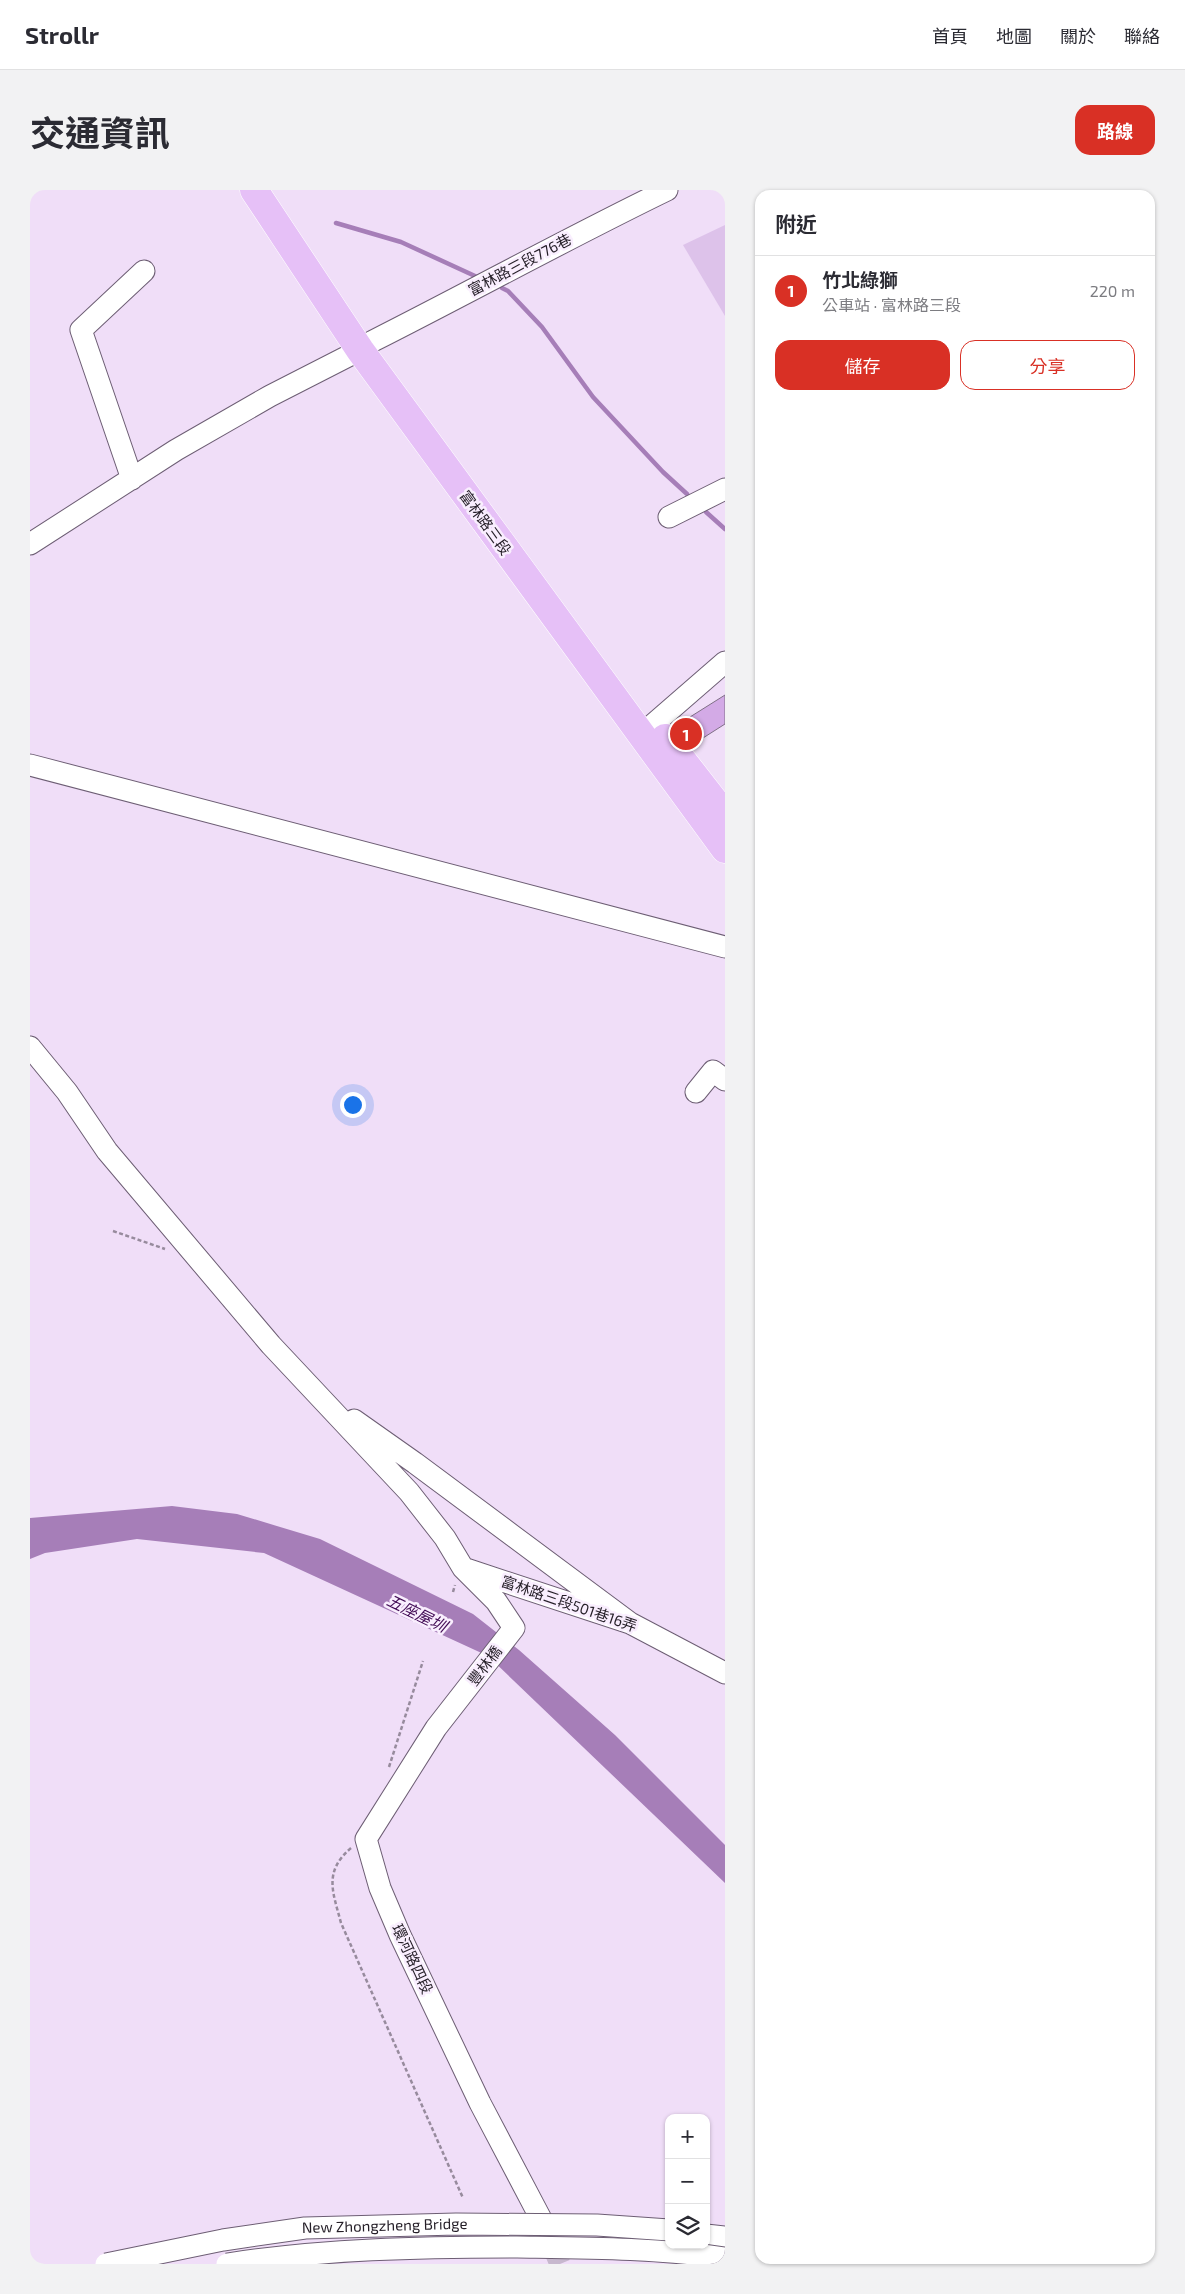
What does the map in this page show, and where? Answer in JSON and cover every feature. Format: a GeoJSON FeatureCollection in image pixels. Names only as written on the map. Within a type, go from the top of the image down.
{"type":"FeatureCollection","features":[{"type":"Feature","properties":{"kind":"main road","name":"富林路三段"},"geometry":{"type":"LineString","coordinates":[[254,190],[647,729],[725,849]]}},
{"type":"Feature","properties":{"kind":"main road","name":"富林路三段"},"geometry":{"type":"LineString","coordinates":[[272,190],[367,346]]}},
{"type":"Feature","properties":{"kind":"main road","name":"富林路三段"},"geometry":{"type":"LineString","coordinates":[[647,729],[723,808]]}},
{"type":"Feature","properties":{"kind":"street","name":"富林路三段776巷"},"geometry":{"type":"LineString","coordinates":[[30,544],[176,450],[270,396],[475,290],[576,235],[667,190]]}},
{"type":"Feature","properties":{"kind":"street"},"geometry":{"type":"LineString","coordinates":[[132,478],[82,330],[144,271]]}},
{"type":"Feature","properties":{"kind":"street"},"geometry":{"type":"LineString","coordinates":[[668,517],[725,489]]}},
{"type":"Feature","properties":{"kind":"street"},"geometry":{"type":"LineString","coordinates":[[647,729],[725,662]]}},
{"type":"Feature","properties":{"kind":"street"},"geometry":{"type":"LineString","coordinates":[[30,765],[725,947]]}},
{"type":"Feature","properties":{"kind":"street"},"geometry":{"type":"LineString","coordinates":[[30,1047],[67,1092],[107,1151],[271,1345],[409,1492],[445,1538],[463,1568]]}},
{"type":"Feature","properties":{"kind":"street"},"geometry":{"type":"LineString","coordinates":[[696,1092],[713,1071],[725,1080]]}},
{"type":"Feature","properties":{"kind":"street"},"geometry":{"type":"LineString","coordinates":[[320,1396],[415,1463],[630,1623]]}},
{"type":"Feature","properties":{"kind":"street","name":"富林路三段501巷16弄"},"geometry":{"type":"LineString","coordinates":[[463,1568],[630,1623],[725,1673]]}},
{"type":"Feature","properties":{"kind":"street","name":"豐林橋"},"geometry":{"type":"LineString","coordinates":[[366,1839],[436,1728],[514,1628],[496,1601],[463,1568]]}},
{"type":"Feature","properties":{"kind":"street","name":"環河路四段"},"geometry":{"type":"LineString","coordinates":[[366,1839],[380,1888],[400,1935],[480,2103],[541,2219]]}},
{"type":"Feature","properties":{"kind":"street","name":"New Zhongzheng Bridge"},"geometry":{"type":"LineString","coordinates":[[106,2264],[223,2240],[305,2228],[456,2224],[597,2225],[665,2230]]}},
{"type":"Feature","properties":{"kind":"street"},"geometry":{"type":"LineString","coordinates":[[710,2235],[725,2237]]}},
{"type":"Feature","properties":{"kind":"street","name":"New Zhongzheng Bridge"},"geometry":{"type":"LineString","coordinates":[[226,2264],[336,2251],[439,2247],[644,2249],[725,2258]]}},
{"type":"Feature","properties":{"kind":"path"},"geometry":{"type":"LineString","coordinates":[[113,1231],[167,1249]]}},
{"type":"Feature","properties":{"kind":"path"},"geometry":{"type":"LineString","coordinates":[[387,1773],[423,1661]]}},
{"type":"Feature","properties":{"kind":"path"},"geometry":{"type":"LineString","coordinates":[[366,1839],[350,1849],[336,1863],[332,1887],[341,1923],[463,2198]]}},
{"type":"Feature","properties":{"kind":"shaded area"},"geometry":{"type":"Polygon","coordinates":[[[725,225],[725,316],[683,245],[725,225]]]}},
{"type":"Feature","properties":{"kind":"water","name":"五座屋圳"},"geometry":{"type":"Polygon","coordinates":[[[172,1506],[237,1514],[320,1539],[473,1614],[519,1650],[615,1735],[725,1845],[725,1883],[488,1656],[264,1553],[137,1539],[45,1553],[30,1559],[30,1518],[172,1506]]]}},
{"type":"Feature","properties":{"kind":"building"},"geometry":{"type":"Polygon","coordinates":[[[725,695],[725,724],[703,738],[690,717],[725,695]]]}},
{"type":"Feature","properties":{"kind":"waterway"},"geometry":{"type":"LineString","coordinates":[[336,223],[401,242],[475,276]]}},
{"type":"Feature","properties":{"kind":"waterway"},"geometry":{"type":"LineString","coordinates":[[502,288],[508,291],[542,327],[593,397],[663,472],[687,494]]}},
{"type":"Feature","properties":{"kind":"waterway"},"geometry":{"type":"LineString","coordinates":[[706,512],[725,529]]}},
{"type":"Feature","properties":{"kind":"tunnel"},"geometry":{"type":"LineString","coordinates":[[541,2219],[560,2264]]}},
{"type":"Feature","properties":{"kind":"place","name":"竹北綠獅"},"geometry":{"type":"Point","coordinates":[686,734]}}]}
